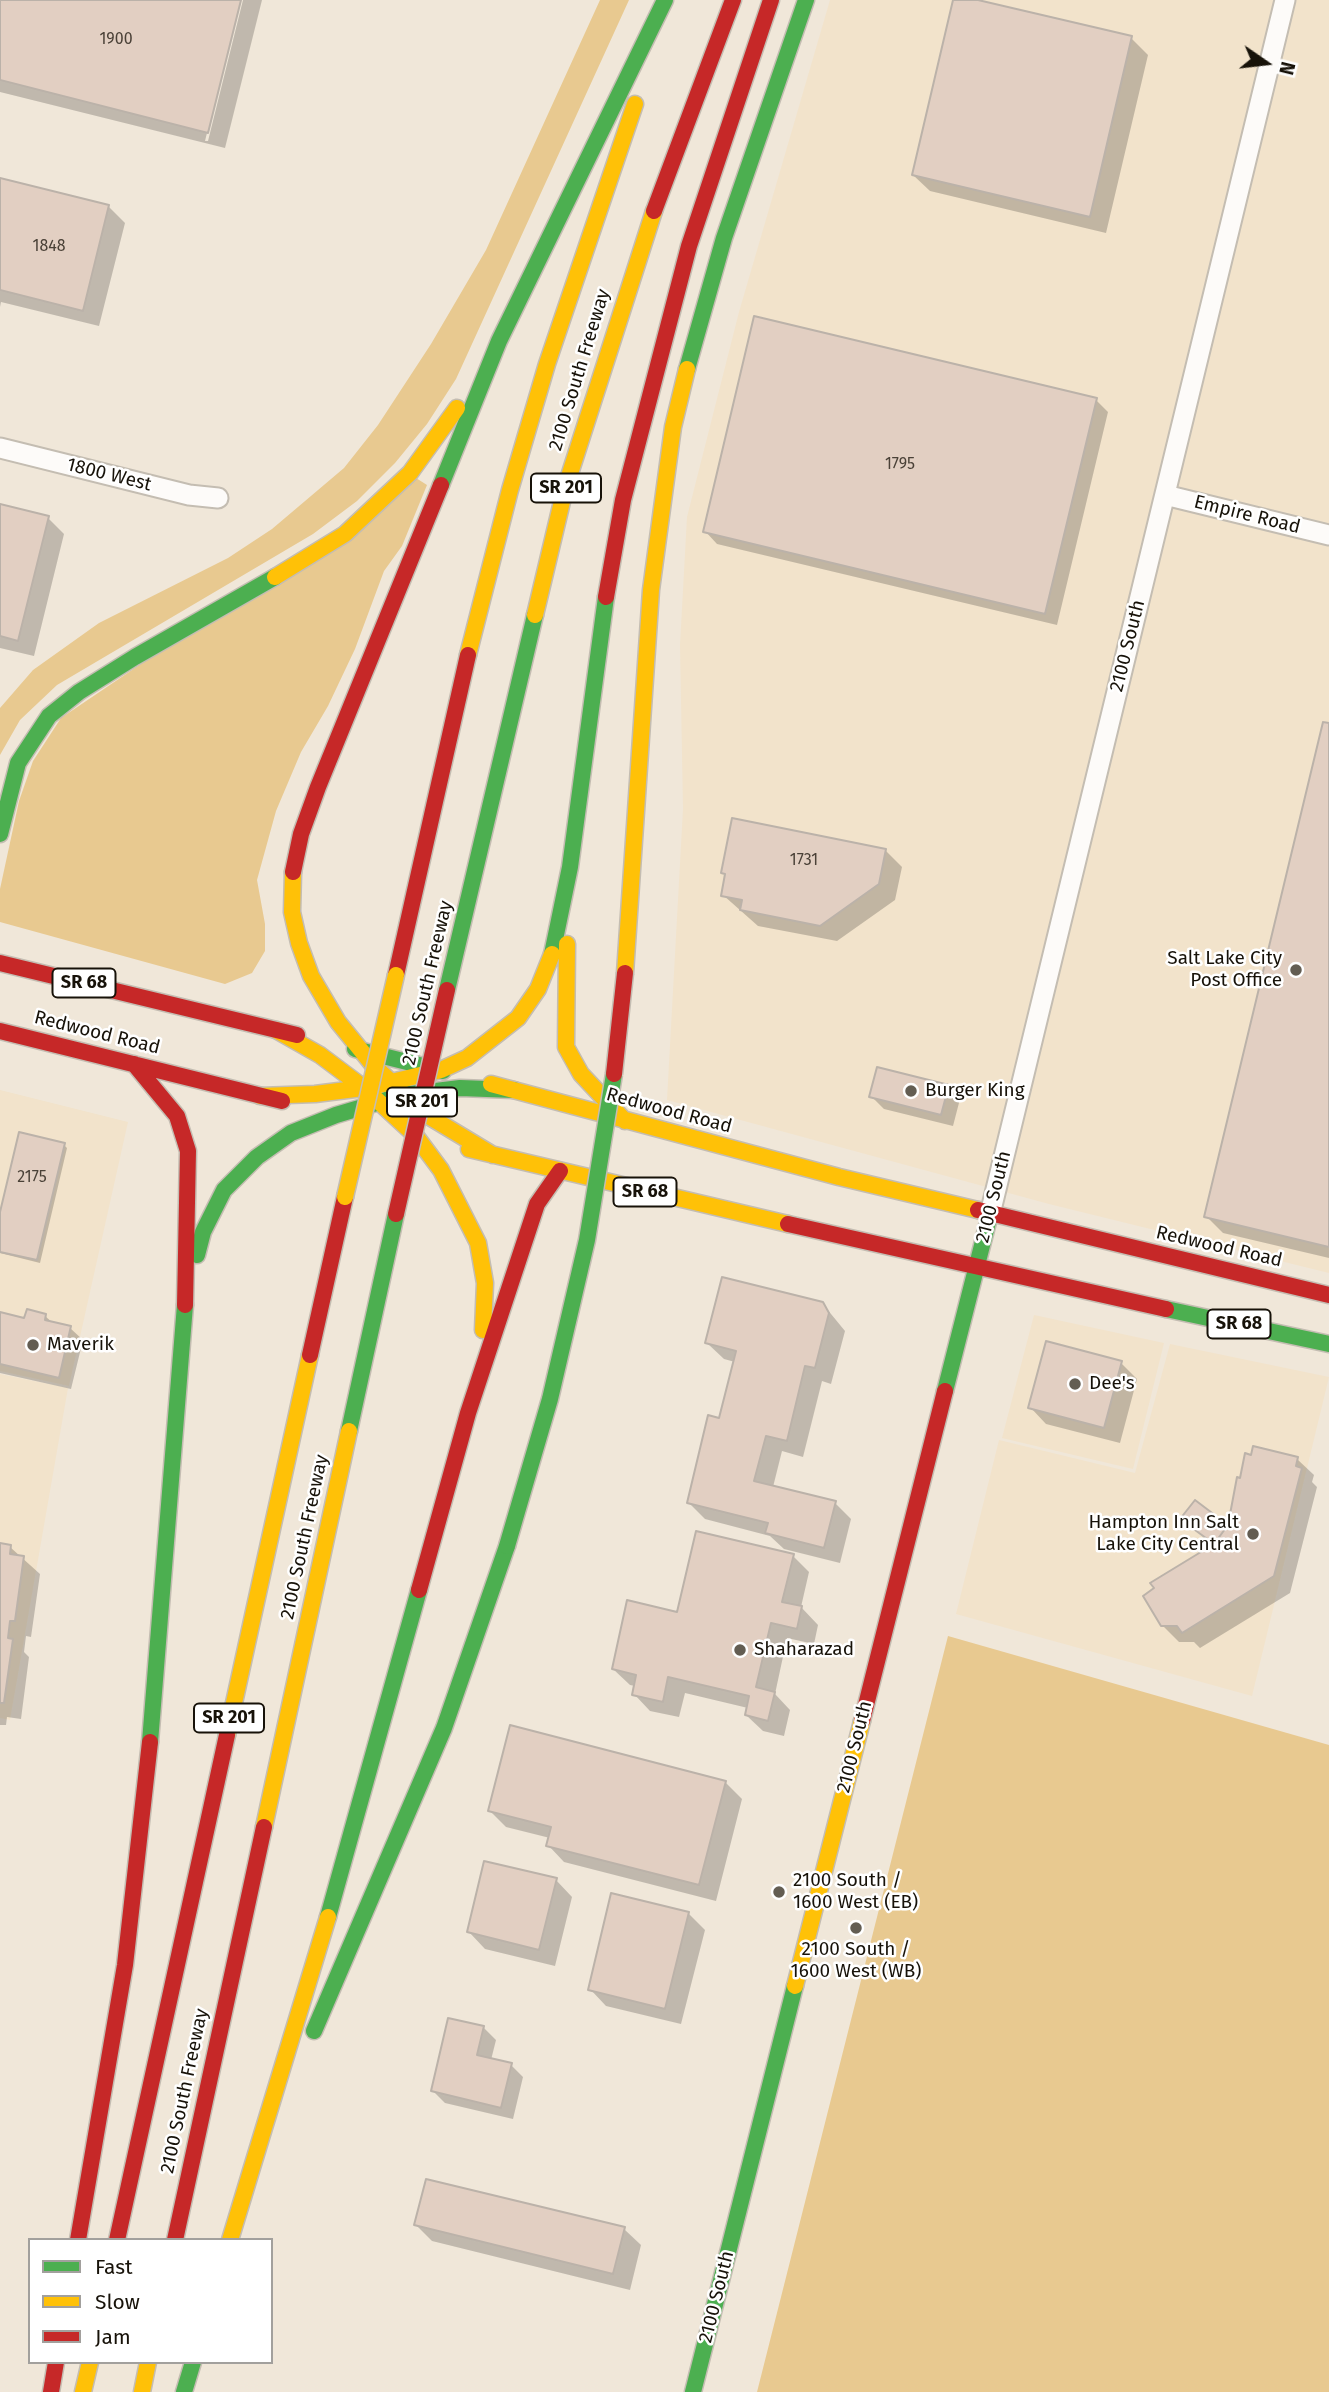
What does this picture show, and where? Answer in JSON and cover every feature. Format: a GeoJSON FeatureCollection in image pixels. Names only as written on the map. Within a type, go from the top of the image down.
{"type":"FeatureCollection","features":[{"type":"Feature","properties":{"kind":"main road"},"geometry":{"type":"LineString","coordinates":[[493,1155],[442,1127],[398,1090],[361,1051],[325,1002],[299,943],[292,892],[296,854],[313,800],[499,341],[665,0]]}},
{"type":"Feature","properties":{"kind":"main road","name":"2100 South Freeway"},"geometry":{"type":"LineString","coordinates":[[117,2238],[345,1197],[466,663],[510,489],[599,206],[675,0]]}},
{"type":"Feature","properties":{"kind":"main road","name":"2100 South Freeway"},"geometry":{"type":"LineString","coordinates":[[175,2238],[396,1214],[565,489],[640,248],[733,0]]}},
{"type":"Feature","properties":{"kind":"main road"},"geometry":{"type":"LineString","coordinates":[[184,1342],[203,1232],[224,1190],[238,1173],[275,1143],[336,1115],[380,1102],[398,1090],[467,1058],[500,1034],[534,996],[550,963],[570,867],[604,602],[622,500],[664,331],[715,162],[771,0]]}},
{"type":"Feature","properties":{"kind":"main road"},"geometry":{"type":"LineString","coordinates":[[715,162],[785,0]]}},
{"type":"Feature","properties":{"kind":"main road"},"geometry":{"type":"LineString","coordinates":[[244,2195],[444,1728],[507,1546],[550,1399],[584,1253],[612,1090],[625,973],[652,577],[673,427],[696,332],[724,238],[806,0]]}},
{"type":"Feature","properties":{"kind":"main road"},"geometry":{"type":"LineString","coordinates":[[0,834],[18,763],[49,716],[79,692],[135,657],[319,552],[355,525],[390,495],[428,450],[499,341]]}},
{"type":"Feature","properties":{"kind":"main road"},"geometry":{"type":"LineString","coordinates":[[570,867],[564,1008],[566,1046],[581,1074],[625,1121]]}},
{"type":"Feature","properties":{"kind":"main road","name":"Redwood Road"},"geometry":{"type":"LineString","coordinates":[[0,963],[441,1070],[625,1121],[990,1214],[1329,1295]]}},
{"type":"Feature","properties":{"kind":"main road"},"geometry":{"type":"LineString","coordinates":[[276,1030],[320,1055],[364,1088],[415,1135],[462,1207],[482,1261],[485,1283],[484,1324],[468,1413]]}},
{"type":"Feature","properties":{"kind":"main road","name":"Redwood Road"},"geometry":{"type":"LineString","coordinates":[[0,1031],[560,1171],[976,1268],[1329,1343]]}},
{"type":"Feature","properties":{"kind":"main road"},"geometry":{"type":"LineString","coordinates":[[78,2238],[123,1977],[142,1826],[184,1342],[188,1151],[177,1116],[134,1064]]}},
{"type":"Feature","properties":{"kind":"main road"},"geometry":{"type":"LineString","coordinates":[[260,1096],[315,1094],[364,1088],[513,1090]]}},
{"type":"Feature","properties":{"kind":"main road"},"geometry":{"type":"LineString","coordinates":[[231,2238],[323,1935],[468,1413],[537,1204],[560,1171]]}},
{"type":"Feature","properties":{"kind":"main road","name":"2100 South"},"geometry":{"type":"LineString","coordinates":[[694,2392],[990,1214]]}},
{"type":"Feature","properties":{"kind":"main road"},"geometry":{"type":"LineString","coordinates":[[51,2392],[56,2364]]}},
{"type":"Feature","properties":{"kind":"main road"},"geometry":{"type":"LineString","coordinates":[[83,2392],[90,2364]]}},
{"type":"Feature","properties":{"kind":"main road"},"geometry":{"type":"LineString","coordinates":[[142,2392],[148,2364]]}},
{"type":"Feature","properties":{"kind":"main road"},"geometry":{"type":"LineString","coordinates":[[184,2392],[192,2364]]}},
{"type":"Feature","properties":{"kind":"street","name":"2100 South"},"geometry":{"type":"LineString","coordinates":[[990,1214],[1285,0]]}},
{"type":"Feature","properties":{"kind":"street","name":"1800 West"},"geometry":{"type":"LineString","coordinates":[[0,448],[189,495],[218,498]]}},
{"type":"Feature","properties":{"kind":"street","name":"Empire Road"},"geometry":{"type":"LineString","coordinates":[[1165,495],[1329,535]]}},
{"type":"Feature","properties":{"kind":"shaded area"},"geometry":{"type":"Polygon","coordinates":[[[600,0],[629,0],[456,379],[427,424],[395,463],[357,501],[313,534],[57,685],[20,720],[0,755],[0,708],[33,670],[99,623],[228,558],[272,529],[344,468],[378,425],[431,344],[486,250],[600,0]]]}},
{"type":"Feature","properties":{"kind":"shaded area"},"geometry":{"type":"Polygon","coordinates":[[[830,0],[1329,0],[1329,1273],[1049,1204],[667,1100],[683,809],[680,645],[687,517],[739,312],[830,0]]]}},
{"type":"Feature","properties":{"kind":"shaded area"},"geometry":{"type":"Polygon","coordinates":[[[416,478],[427,485],[402,546],[384,571],[355,649],[328,706],[301,752],[276,811],[257,880],[265,924],[265,951],[252,973],[225,984],[0,922],[0,889],[19,801],[33,761],[61,718],[416,478]]]}},
{"type":"Feature","properties":{"kind":"shaded area"},"geometry":{"type":"Polygon","coordinates":[[[0,1090],[128,1122],[69,1386],[0,1371],[0,1090]]]}},
{"type":"Feature","properties":{"kind":"shaded area"},"geometry":{"type":"Polygon","coordinates":[[[1034,1315],[1164,1343],[1133,1469],[1002,1438],[1034,1315]]]}},
{"type":"Feature","properties":{"kind":"shaded area"},"geometry":{"type":"Polygon","coordinates":[[[1170,1344],[1329,1377],[1252,1696],[956,1614],[999,1440],[1135,1473],[1170,1344]]]}},
{"type":"Feature","properties":{"kind":"shaded area"},"geometry":{"type":"Polygon","coordinates":[[[0,1374],[68,1388],[10,1720],[0,1718],[0,1374]]]}},
{"type":"Feature","properties":{"kind":"shaded area"},"geometry":{"type":"Polygon","coordinates":[[[948,1636],[1329,1745],[1329,2392],[757,2392],[948,1636]]]}},
{"type":"Feature","properties":{"kind":"building"},"geometry":{"type":"Polygon","coordinates":[[[0,0],[241,0],[208,133],[0,80],[0,0]]]}},
{"type":"Feature","properties":{"kind":"building"},"geometry":{"type":"Polygon","coordinates":[[[953,0],[978,0],[1132,36],[1090,217],[912,175],[953,0]]]}},
{"type":"Feature","properties":{"kind":"building"},"geometry":{"type":"Polygon","coordinates":[[[0,178],[109,205],[83,311],[0,290],[0,178]]]}},
{"type":"Feature","properties":{"kind":"building"},"geometry":{"type":"Polygon","coordinates":[[[754,316],[1097,398],[1045,614],[703,532],[754,316]]]}},
{"type":"Feature","properties":{"kind":"building"},"geometry":{"type":"Polygon","coordinates":[[[0,504],[49,516],[18,641],[0,636],[0,504]]]}},
{"type":"Feature","properties":{"kind":"building","name":"Salt Lake City Post Office"},"geometry":{"type":"Polygon","coordinates":[[[1323,722],[1329,723],[1329,1247],[1204,1217],[1323,722]]]}},
{"type":"Feature","properties":{"kind":"building"},"geometry":{"type":"Polygon","coordinates":[[[732,818],[886,849],[879,884],[820,926],[740,910],[742,900],[721,896],[725,874],[721,873],[732,818]]]}},
{"type":"Feature","properties":{"kind":"building"},"geometry":{"type":"Polygon","coordinates":[[[877,1067],[949,1085],[941,1115],[869,1097],[877,1067]]]}},
{"type":"Feature","properties":{"kind":"building"},"geometry":{"type":"Polygon","coordinates":[[[19,1132],[65,1143],[37,1260],[0,1252],[0,1212],[19,1132]]]}},
{"type":"Feature","properties":{"kind":"building"},"geometry":{"type":"Polygon","coordinates":[[[722,1277],[823,1302],[829,1313],[815,1368],[805,1366],[787,1441],[766,1436],[754,1481],[836,1501],[824,1548],[765,1533],[768,1523],[687,1503],[708,1415],[719,1418],[736,1351],[705,1343],[722,1277]]]}},
{"type":"Feature","properties":{"kind":"building","name":"Maverik"},"geometry":{"type":"Polygon","coordinates":[[[27,1309],[46,1314],[45,1320],[71,1326],[59,1378],[0,1364],[0,1312],[24,1318],[27,1309]]]}},
{"type":"Feature","properties":{"kind":"building","name":"Dee's"},"geometry":{"type":"Polygon","coordinates":[[[1046,1341],[1122,1361],[1104,1428],[1028,1408],[1046,1341]]]}},
{"type":"Feature","properties":{"kind":"building","name":"Hampton Inn Salt Lake City Central"},"geometry":{"type":"Polygon","coordinates":[[[1253,1446],[1298,1457],[1296,1466],[1302,1468],[1274,1576],[1182,1633],[1177,1626],[1161,1626],[1143,1596],[1154,1588],[1150,1583],[1214,1544],[1228,1525],[1237,1477],[1240,1478],[1245,1453],[1251,1455],[1253,1446]]]}},
{"type":"Feature","properties":{"kind":"building"},"geometry":{"type":"Polygon","coordinates":[[[1195,1500],[1228,1525],[1214,1544],[1180,1519],[1195,1500]]]}},
{"type":"Feature","properties":{"kind":"building"},"geometry":{"type":"Polygon","coordinates":[[[696,1531],[794,1554],[782,1602],[802,1606],[797,1629],[771,1623],[756,1687],[775,1692],[768,1721],[745,1715],[749,1696],[668,1677],[663,1702],[632,1695],[636,1675],[612,1669],[627,1600],[677,1612],[696,1531]]]}},
{"type":"Feature","properties":{"kind":"building"},"geometry":{"type":"Polygon","coordinates":[[[0,1543],[11,1545],[10,1554],[24,1556],[15,1621],[10,1621],[8,1638],[13,1639],[4,1703],[0,1703],[0,1543]]]}},
{"type":"Feature","properties":{"kind":"building"},"geometry":{"type":"Polygon","coordinates":[[[510,1725],[726,1781],[699,1885],[546,1846],[551,1827],[488,1811],[510,1725]]]}},
{"type":"Feature","properties":{"kind":"building"},"geometry":{"type":"Polygon","coordinates":[[[484,1861],[557,1878],[539,1950],[467,1932],[484,1861]]]}},
{"type":"Feature","properties":{"kind":"building"},"geometry":{"type":"Polygon","coordinates":[[[611,1893],[689,1912],[665,2009],[588,1990],[611,1893]]]}},
{"type":"Feature","properties":{"kind":"building"},"geometry":{"type":"Polygon","coordinates":[[[448,2018],[484,2026],[477,2055],[512,2063],[501,2108],[431,2091],[448,2018]]]}},
{"type":"Feature","properties":{"kind":"building"},"geometry":{"type":"Polygon","coordinates":[[[426,2179],[625,2227],[613,2274],[414,2225],[426,2179]]]}},
{"type":"Feature","properties":{"kind":"traffic: fast"},"geometry":{"type":"LineString","coordinates":[[441,485],[499,341],[665,0]]}},
{"type":"Feature","properties":{"kind":"traffic: fast"},"geometry":{"type":"LineString","coordinates":[[687,369],[724,238],[806,0]]}},
{"type":"Feature","properties":{"kind":"traffic: fast"},"geometry":{"type":"LineString","coordinates":[[0,834],[18,763],[49,716],[79,692],[135,657],[275,577]]}},
{"type":"Feature","properties":{"kind":"traffic: fast"},"geometry":{"type":"LineString","coordinates":[[552,954],[570,867],[606,597]]}},
{"type":"Feature","properties":{"kind":"traffic: fast"},"geometry":{"type":"LineString","coordinates":[[447,990],[535,615]]}},
{"type":"Feature","properties":{"kind":"traffic: fast"},"geometry":{"type":"LineString","coordinates":[[355,1049],[443,1071]]}},
{"type":"Feature","properties":{"kind":"traffic: fast"},"geometry":{"type":"LineString","coordinates":[[507,1546],[550,1399],[587,1240],[614,1074]]}},
{"type":"Feature","properties":{"kind":"traffic: fast"},"geometry":{"type":"LineString","coordinates":[[197,1255],[203,1232],[224,1190],[257,1157],[291,1133],[336,1115],[403,1095],[460,1088],[514,1090]]}},
{"type":"Feature","properties":{"kind":"traffic: fast"},"geometry":{"type":"LineString","coordinates":[[349,1431],[396,1214]]}},
{"type":"Feature","properties":{"kind":"traffic: fast"},"geometry":{"type":"LineString","coordinates":[[945,1391],[990,1214]]}},
{"type":"Feature","properties":{"kind":"traffic: fast"},"geometry":{"type":"LineString","coordinates":[[150,1742],[185,1305]]}},
{"type":"Feature","properties":{"kind":"traffic: fast"},"geometry":{"type":"LineString","coordinates":[[1166,1309],[1329,1344]]}},
{"type":"Feature","properties":{"kind":"traffic: fast"},"geometry":{"type":"LineString","coordinates":[[314,2031],[444,1728],[507,1546]]}},
{"type":"Feature","properties":{"kind":"traffic: fast"},"geometry":{"type":"LineString","coordinates":[[328,1917],[419,1590]]}},
{"type":"Feature","properties":{"kind":"traffic: fast"},"geometry":{"type":"LineString","coordinates":[[693,2392],[795,1986]]}},
{"type":"Feature","properties":{"kind":"traffic: fast"},"geometry":{"type":"LineString","coordinates":[[184,2392],[192,2364]]}},
{"type":"Feature","properties":{"kind":"traffic: slow"},"geometry":{"type":"LineString","coordinates":[[468,655],[510,490],[547,364],[635,104]]}},
{"type":"Feature","properties":{"kind":"traffic: slow"},"geometry":{"type":"LineString","coordinates":[[535,615],[565,489],[654,211]]}},
{"type":"Feature","properties":{"kind":"traffic: slow"},"geometry":{"type":"LineString","coordinates":[[625,973],[651,590],[673,427],[687,369]]}},
{"type":"Feature","properties":{"kind":"traffic: slow"},"geometry":{"type":"LineString","coordinates":[[275,577],[345,534],[410,473],[457,408]]}},
{"type":"Feature","properties":{"kind":"traffic: slow"},"geometry":{"type":"LineString","coordinates":[[293,872],[292,912],[299,943],[311,976],[338,1022],[373,1065],[425,1114],[493,1155]]}},
{"type":"Feature","properties":{"kind":"traffic: slow"},"geometry":{"type":"LineString","coordinates":[[567,944],[566,1047],[581,1074],[625,1121]]}},
{"type":"Feature","properties":{"kind":"traffic: slow"},"geometry":{"type":"LineString","coordinates":[[260,1096],[315,1094],[371,1087],[441,1070],[467,1058],[518,1018],[538,989],[552,954]]}},
{"type":"Feature","properties":{"kind":"traffic: slow"},"geometry":{"type":"LineString","coordinates":[[345,1197],[396,975]]}},
{"type":"Feature","properties":{"kind":"traffic: slow"},"geometry":{"type":"LineString","coordinates":[[276,1030],[320,1055],[364,1088],[415,1135],[441,1170],[478,1243],[485,1283],[483,1330]]}},
{"type":"Feature","properties":{"kind":"traffic: slow"},"geometry":{"type":"LineString","coordinates":[[491,1084],[839,1177],[978,1210]]}},
{"type":"Feature","properties":{"kind":"traffic: slow"},"geometry":{"type":"LineString","coordinates":[[469,1149],[788,1224]]}},
{"type":"Feature","properties":{"kind":"traffic: slow"},"geometry":{"type":"LineString","coordinates":[[227,1735],[310,1355]]}},
{"type":"Feature","properties":{"kind":"traffic: slow"},"geometry":{"type":"LineString","coordinates":[[264,1827],[349,1431]]}},
{"type":"Feature","properties":{"kind":"traffic: slow"},"geometry":{"type":"LineString","coordinates":[[795,1986],[862,1721]]}},
{"type":"Feature","properties":{"kind":"traffic: slow"},"geometry":{"type":"LineString","coordinates":[[231,2238],[328,1917]]}},
{"type":"Feature","properties":{"kind":"traffic: slow"},"geometry":{"type":"LineString","coordinates":[[83,2392],[90,2364]]}},
{"type":"Feature","properties":{"kind":"traffic: slow"},"geometry":{"type":"LineString","coordinates":[[142,2392],[148,2364]]}},
{"type":"Feature","properties":{"kind":"traffic: jam"},"geometry":{"type":"LineString","coordinates":[[654,211],[733,0]]}},
{"type":"Feature","properties":{"kind":"traffic: jam"},"geometry":{"type":"LineString","coordinates":[[606,597],[623,500],[689,246],[771,0]]}},
{"type":"Feature","properties":{"kind":"traffic: jam"},"geometry":{"type":"LineString","coordinates":[[293,872],[301,834],[318,787],[441,485]]}},
{"type":"Feature","properties":{"kind":"traffic: jam"},"geometry":{"type":"LineString","coordinates":[[396,975],[468,655]]}},
{"type":"Feature","properties":{"kind":"traffic: jam"},"geometry":{"type":"LineString","coordinates":[[0,963],[297,1035]]}},
{"type":"Feature","properties":{"kind":"traffic: jam"},"geometry":{"type":"LineString","coordinates":[[614,1074],[625,973]]}},
{"type":"Feature","properties":{"kind":"traffic: jam"},"geometry":{"type":"LineString","coordinates":[[396,1214],[447,990]]}},
{"type":"Feature","properties":{"kind":"traffic: jam"},"geometry":{"type":"LineString","coordinates":[[0,1031],[282,1101]]}},
{"type":"Feature","properties":{"kind":"traffic: jam"},"geometry":{"type":"LineString","coordinates":[[134,1064],[177,1116],[188,1151],[185,1305]]}},
{"type":"Feature","properties":{"kind":"traffic: jam"},"geometry":{"type":"LineString","coordinates":[[419,1590],[468,1413],[537,1204],[560,1171]]}},
{"type":"Feature","properties":{"kind":"traffic: jam"},"geometry":{"type":"LineString","coordinates":[[310,1355],[345,1197]]}},
{"type":"Feature","properties":{"kind":"traffic: jam"},"geometry":{"type":"LineString","coordinates":[[978,1210],[1329,1295]]}},
{"type":"Feature","properties":{"kind":"traffic: jam"},"geometry":{"type":"LineString","coordinates":[[788,1224],[1166,1309]]}},
{"type":"Feature","properties":{"kind":"traffic: jam"},"geometry":{"type":"LineString","coordinates":[[862,1721],[945,1391]]}},
{"type":"Feature","properties":{"kind":"traffic: jam"},"geometry":{"type":"LineString","coordinates":[[117,2238],[227,1735]]}},
{"type":"Feature","properties":{"kind":"traffic: jam"},"geometry":{"type":"LineString","coordinates":[[78,2238],[125,1965],[150,1742]]}},
{"type":"Feature","properties":{"kind":"traffic: jam"},"geometry":{"type":"LineString","coordinates":[[175,2238],[264,1827]]}},
{"type":"Feature","properties":{"kind":"traffic: jam"},"geometry":{"type":"LineString","coordinates":[[51,2392],[56,2364]]}},
{"type":"Feature","properties":{"kind":"place","name":"Salt Lake City Post Office"},"geometry":{"type":"Point","coordinates":[1296,970]}},
{"type":"Feature","properties":{"kind":"place","name":"Burger King"},"geometry":{"type":"Point","coordinates":[911,1091]}},
{"type":"Feature","properties":{"kind":"place","name":"Maverik"},"geometry":{"type":"Point","coordinates":[33,1345]}},
{"type":"Feature","properties":{"kind":"place","name":"Dee's"},"geometry":{"type":"Point","coordinates":[1075,1384]}},
{"type":"Feature","properties":{"kind":"place","name":"Hampton Inn Salt Lake City Central"},"geometry":{"type":"Point","coordinates":[1253,1534]}},
{"type":"Feature","properties":{"kind":"place","name":"Shaharazad"},"geometry":{"type":"Point","coordinates":[740,1650]}},
{"type":"Feature","properties":{"kind":"place","name":"2100 South / 1600 West (EB)"},"geometry":{"type":"Point","coordinates":[779,1892]}},
{"type":"Feature","properties":{"kind":"place","name":"2100 South / 1600 West (WB)"},"geometry":{"type":"Point","coordinates":[856,1928]}}]}
